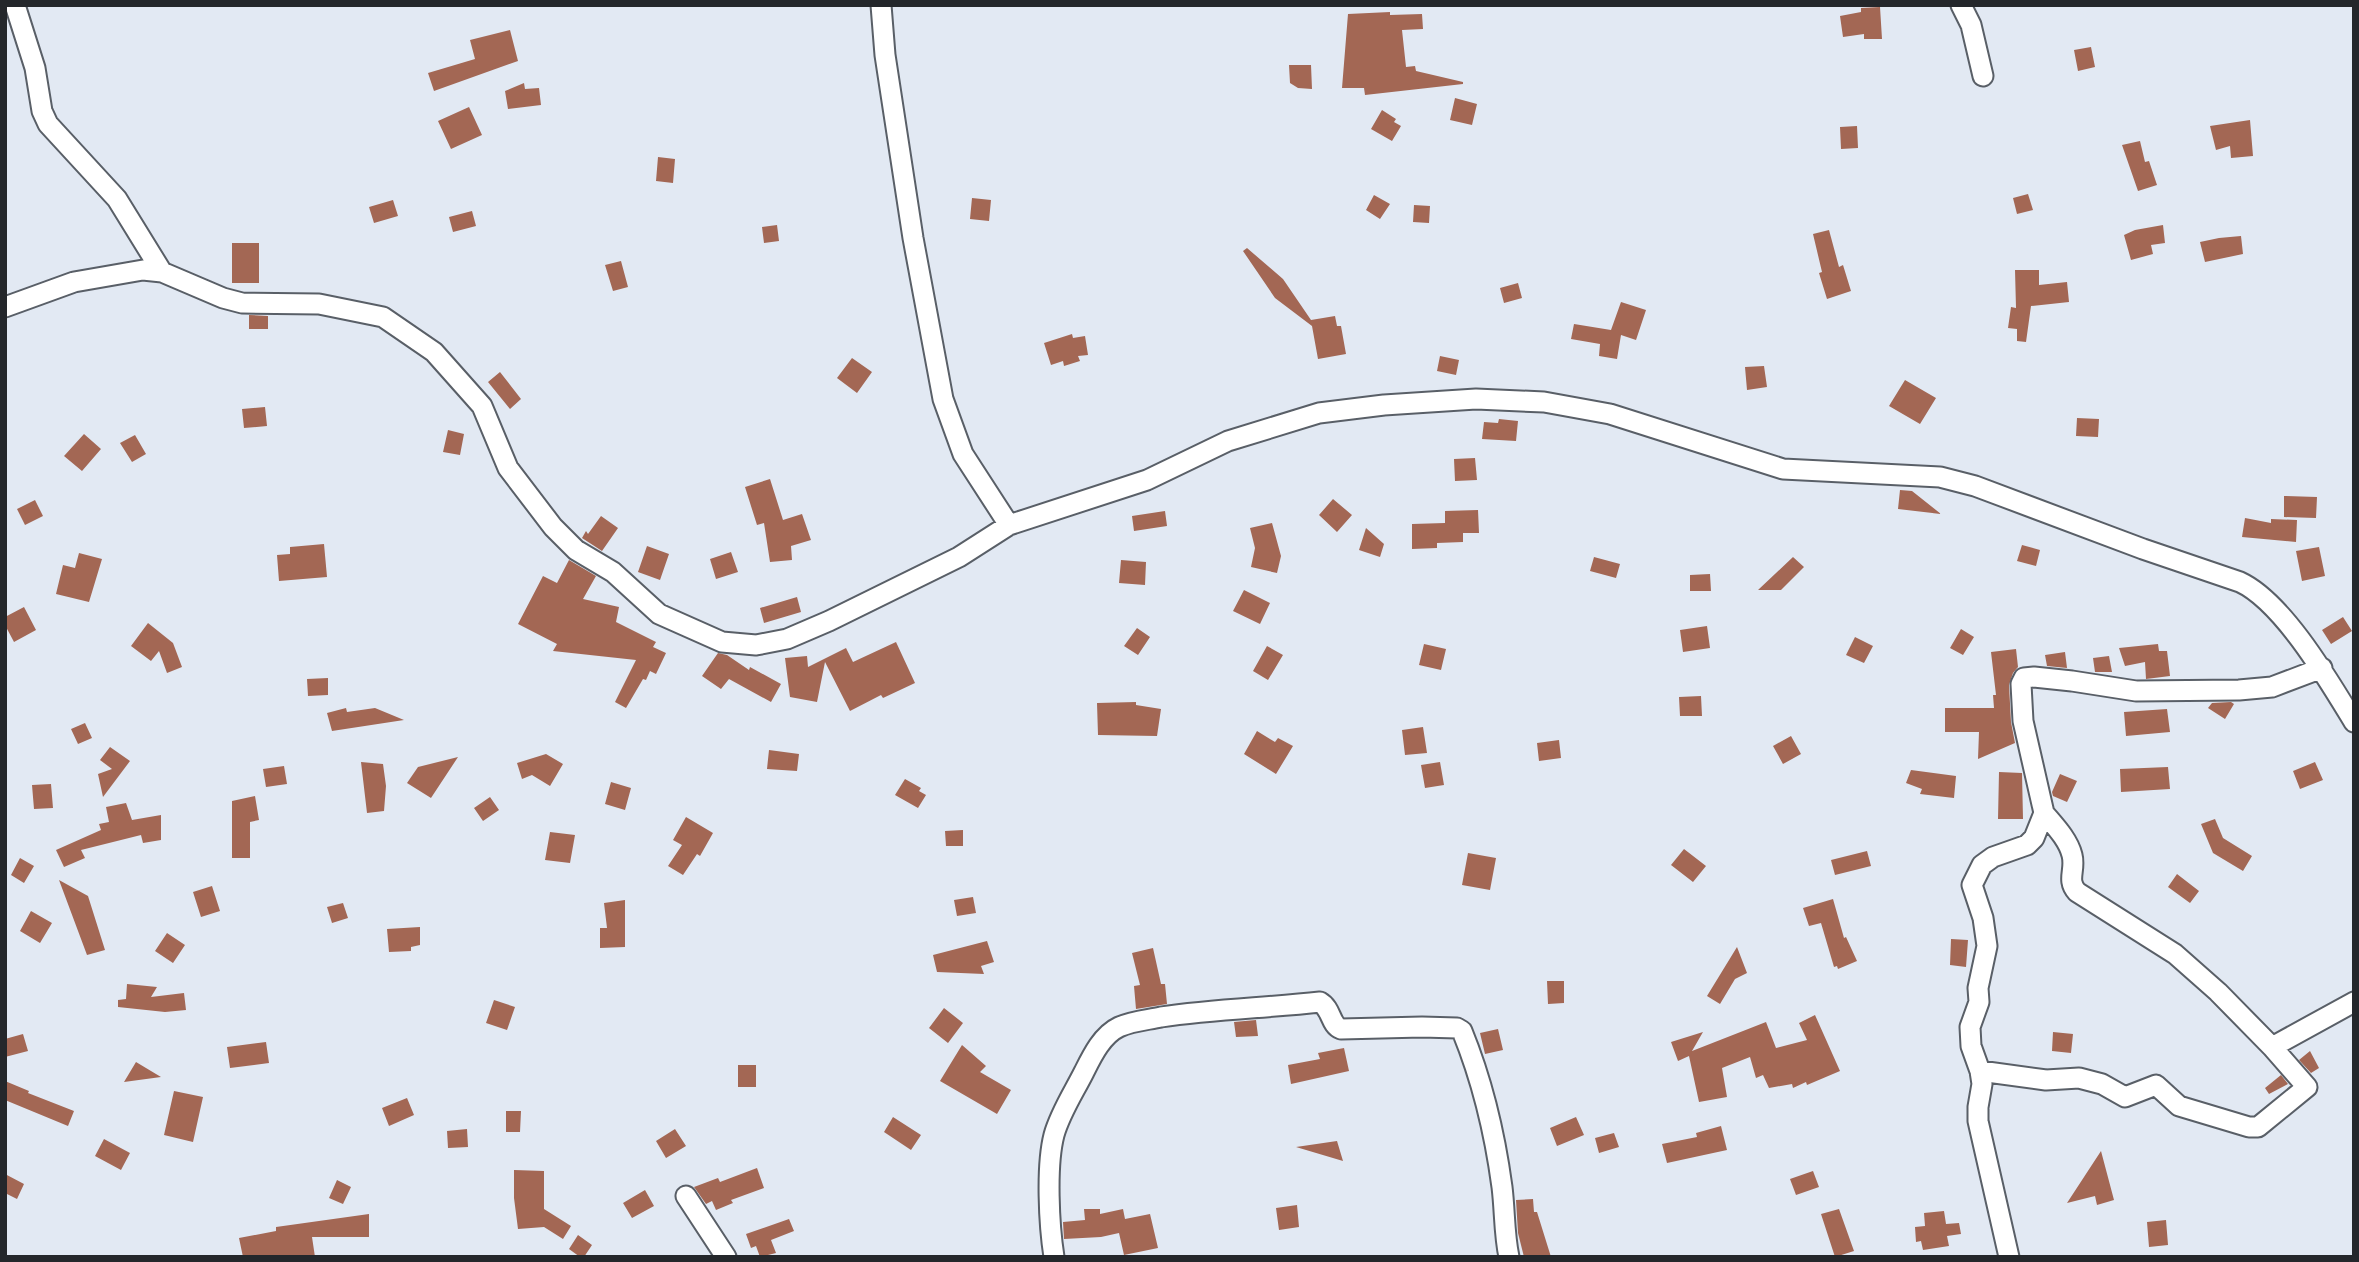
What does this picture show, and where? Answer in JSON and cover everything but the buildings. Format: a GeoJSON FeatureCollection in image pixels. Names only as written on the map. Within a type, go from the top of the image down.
{"type":"FeatureCollection","features":[{"type":"Feature","properties":{"kind":"street"},"geometry":{"type":"LineString","coordinates":[[15,5],[34,68],[42,111],[48,124],[117,199],[162,272]]}},
{"type":"Feature","properties":{"kind":"street"},"geometry":{"type":"LineString","coordinates":[[881,5],[885,55],[909,212],[943,399],[962,454],[1009,526]]}},
{"type":"Feature","properties":{"kind":"street"},"geometry":{"type":"LineString","coordinates":[[1961,5],[1970,25],[1983,76]]}},
{"type":"Feature","properties":{"kind":"street"},"geometry":{"type":"LineString","coordinates":[[5,307],[74,282],[143,270],[162,272],[223,298],[242,303],[319,303],[383,317],[434,352],[482,406],[508,468],[553,527],[576,550],[613,572],[659,614],[722,642],[756,645],[787,639],[959,556],[1009,526],[1147,480],[1228,440],[1319,413],[1384,405],[1476,399],[1544,402],[1610,414],[1783,469],[1928,476],[1976,486],[2254,588],[2266,598],[2322,668],[2354,722]]}},
{"type":"Feature","properties":{"kind":"street"},"geometry":{"type":"LineString","coordinates":[[1980,1071],[2046,1080],[2079,1078],[2102,1084],[2125,1097],[2156,1085],[2179,1106],[2249,1127],[2258,1127],[2306,1087],[2272,1047],[2218,992],[2175,954],[2077,892],[2070,880],[2072,855],[2066,842],[2044,813],[2024,721],[2021,684],[2024,678],[2034,677],[2136,691],[2239,690],[2272,687],[2322,668]]}},
{"type":"Feature","properties":{"kind":"street"},"geometry":{"type":"LineString","coordinates":[[2009,1257],[1979,1121],[1978,1107],[1982,1084],[1971,1046],[1970,1027],[1979,1002],[1978,988],[1987,946],[1983,918],[1972,885],[1982,865],[1993,857],[2027,845],[2034,838],[2044,813]]}},
{"type":"Feature","properties":{"kind":"street"},"geometry":{"type":"LineString","coordinates":[[1054,1257],[1050,1217],[1051,1150],[1055,1132],[1105,1038],[1118,1027],[1134,1022],[1222,1009],[1267,1008],[1320,1002],[1329,1009],[1335,1024],[1341,1029],[1422,1027],[1457,1028],[1462,1031],[1491,1124],[1502,1189],[1504,1235],[1509,1257]]}},
{"type":"Feature","properties":{"kind":"street"},"geometry":{"type":"LineString","coordinates":[[2272,1047],[2354,1002]]}},
{"type":"Feature","properties":{"kind":"street"},"geometry":{"type":"LineString","coordinates":[[686,1196],[726,1257]]}}]}
